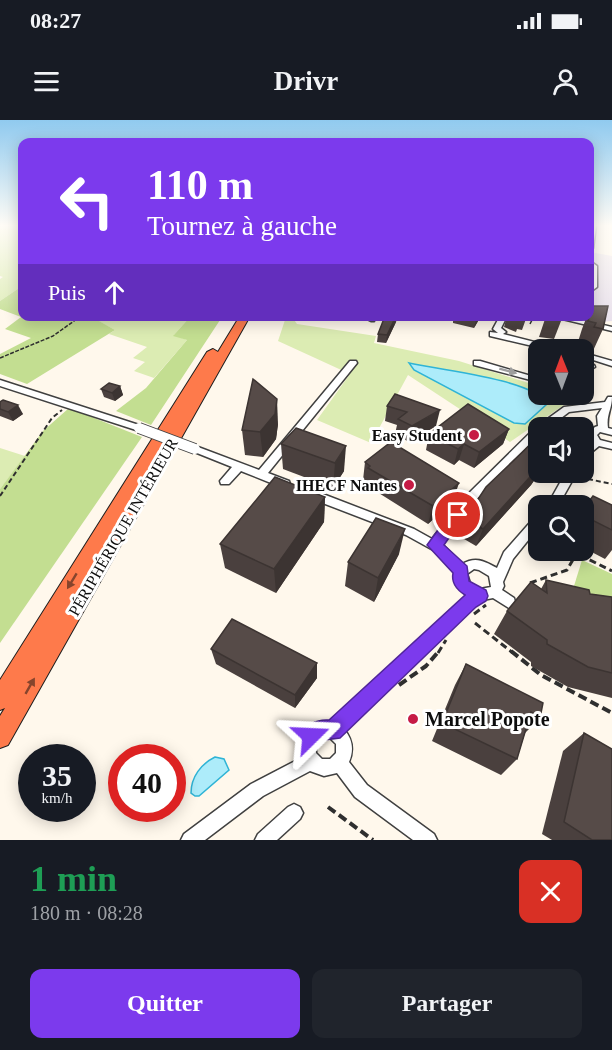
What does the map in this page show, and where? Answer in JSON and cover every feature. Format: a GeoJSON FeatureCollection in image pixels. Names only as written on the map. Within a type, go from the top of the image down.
{"type":"FeatureCollection","features":[{"type":"Feature","properties":{"kind":"highway"},"geometry":{"type":"LineString","coordinates":[[0,699],[232,321]]}},
{"type":"Feature","properties":{"kind":"highway","name":"PÉRIPHÉRIQUE INTÉRIEUR"},"geometry":{"type":"LineString","coordinates":[[0,737],[242,321]]}},
{"type":"Feature","properties":{"kind":"street"},"geometry":{"type":"LineString","coordinates":[[594,266],[594,288]]}},
{"type":"Feature","properties":{"kind":"street"},"geometry":{"type":"LineString","coordinates":[[501,321],[497,329],[502,332]]}},
{"type":"Feature","properties":{"kind":"street"},"geometry":{"type":"LineString","coordinates":[[581,321],[612,329]]}},
{"type":"Feature","properties":{"kind":"street"},"geometry":{"type":"LineString","coordinates":[[493,334],[528,342]]}},
{"type":"Feature","properties":{"kind":"street"},"geometry":{"type":"LineString","coordinates":[[594,362],[612,365]]}},
{"type":"Feature","properties":{"kind":"street"},"geometry":{"type":"LineString","coordinates":[[261,475],[352,363]]}},
{"type":"Feature","properties":{"kind":"street"},"geometry":{"type":"LineString","coordinates":[[477,363],[528,377]]}},
{"type":"Feature","properties":{"kind":"street"},"geometry":{"type":"LineString","coordinates":[[0,383],[139,428],[410,532],[434,545],[461,571]]}},
{"type":"Feature","properties":{"kind":"street"},"geometry":{"type":"LineString","coordinates":[[554,417],[567,409],[610,401]]}},
{"type":"Feature","properties":{"kind":"street"},"geometry":{"type":"LineString","coordinates":[[610,401],[602,416],[608,430],[591,432],[597,442],[612,446]]}},
{"type":"Feature","properties":{"kind":"street"},"geometry":{"type":"LineString","coordinates":[[434,545],[469,500],[528,441]]}},
{"type":"Feature","properties":{"kind":"street"},"geometry":{"type":"LineString","coordinates":[[225,481],[239,466]]}},
{"type":"Feature","properties":{"kind":"street"},"geometry":{"type":"LineString","coordinates":[[480,596],[464,586],[460,578],[461,571],[472,564],[488,568],[508,556],[528,533]]}},
{"type":"Feature","properties":{"kind":"street"},"geometry":{"type":"LineString","coordinates":[[333,730],[344,745],[339,763],[328,769],[312,761],[308,749],[311,736],[321,729],[333,730],[470,601],[496,586],[508,556]]}},
{"type":"Feature","properties":{"kind":"street"},"geometry":{"type":"LineString","coordinates":[[488,568],[496,586],[509,602]]}},
{"type":"Feature","properties":{"kind":"street"},"geometry":{"type":"LineString","coordinates":[[190,840],[257,790],[312,761]]}},
{"type":"Feature","properties":{"kind":"street"},"geometry":{"type":"LineString","coordinates":[[339,763],[361,791],[428,840]]}},
{"type":"Feature","properties":{"kind":"street"},"geometry":{"type":"LineString","coordinates":[[264,840],[294,813]]}},
{"type":"Feature","properties":{"kind":"path"},"geometry":{"type":"LineString","coordinates":[[0,358],[53,336],[74,321]]}},
{"type":"Feature","properties":{"kind":"path"},"geometry":{"type":"LineString","coordinates":[[0,496],[52,418],[69,405]]}},
{"type":"Feature","properties":{"kind":"path"},"geometry":{"type":"LineString","coordinates":[[594,480],[612,484]]}},
{"type":"Feature","properties":{"kind":"path"},"geometry":{"type":"LineString","coordinates":[[531,588],[530,581],[567,570],[572,561]]}},
{"type":"Feature","properties":{"kind":"path"},"geometry":{"type":"LineString","coordinates":[[592,561],[612,571]]}},
{"type":"Feature","properties":{"kind":"path"},"geometry":{"type":"LineString","coordinates":[[475,623],[541,675],[612,713]]}},
{"type":"Feature","properties":{"kind":"path"},"geometry":{"type":"LineString","coordinates":[[328,807],[372,840]]}},
{"type":"Feature","properties":{"kind":"shaded area"},"geometry":{"type":"Polygon","coordinates":[[[594,260],[612,260],[612,321],[594,321],[594,260]]]}},
{"type":"Feature","properties":{"kind":"green space"},"geometry":{"type":"Polygon","coordinates":[[[0,260],[18,260],[18,289],[0,301],[0,279],[3,277],[0,276],[0,260]]]}},
{"type":"Feature","properties":{"kind":"green space"},"geometry":{"type":"Polygon","coordinates":[[[18,289],[18,316],[0,309],[0,301],[18,289]]]}},
{"type":"Feature","properties":{"kind":"green space"},"geometry":{"type":"Polygon","coordinates":[[[18,319],[99,321],[115,330],[27,384],[0,374],[0,354],[31,338],[5,329],[18,319]]]}},
{"type":"Feature","properties":{"kind":"green space"},"geometry":{"type":"Polygon","coordinates":[[[98,321],[186,321],[174,335],[187,340],[154,378],[134,371],[145,362],[133,358],[147,347],[109,334],[115,330],[98,321]]]}},
{"type":"Feature","properties":{"kind":"green space"},"geometry":{"type":"Polygon","coordinates":[[[186,321],[219,321],[151,425],[116,411],[146,388],[187,340],[173,336],[186,321]]]}},
{"type":"Feature","properties":{"kind":"green space"},"geometry":{"type":"Polygon","coordinates":[[[285,321],[376,336],[374,343],[459,361],[528,383],[528,405],[564,405],[546,417],[528,417],[528,430],[510,442],[408,375],[371,443],[317,420],[350,374],[278,341],[285,321]]]}},
{"type":"Feature","properties":{"kind":"green space"},"geometry":{"type":"Polygon","coordinates":[[[69,408],[142,437],[0,643],[0,489],[43,431],[69,408]]]}},
{"type":"Feature","properties":{"kind":"green space"},"geometry":{"type":"Polygon","coordinates":[[[0,448],[25,456],[0,489],[0,448]]]}},
{"type":"Feature","properties":{"kind":"green space"},"geometry":{"type":"Polygon","coordinates":[[[582,561],[612,574],[612,604],[574,586],[582,561]]]}},
{"type":"Feature","properties":{"kind":"water"},"geometry":{"type":"Polygon","coordinates":[[[409,363],[506,382],[528,390],[528,405],[546,405],[533,417],[528,417],[525,424],[514,423],[414,370],[409,363]]]}},
{"type":"Feature","properties":{"kind":"water"},"geometry":{"type":"Polygon","coordinates":[[[215,757],[224,759],[229,770],[199,796],[195,796],[191,793],[191,787],[195,776],[205,763],[215,757]]]}},
{"type":"Feature","properties":{"kind":"building"},"geometry":{"type":"Polygon","coordinates":[[[594,306],[608,306],[603,329],[594,327],[596,323],[588,321],[594,321],[594,306]]]}},
{"type":"Feature","properties":{"kind":"building"},"geometry":{"type":"Polygon","coordinates":[[[383,321],[394,321],[387,335],[378,334],[383,321]]]}},
{"type":"Feature","properties":{"kind":"building"},"geometry":{"type":"Polygon","coordinates":[[[253,379],[277,399],[275,414],[260,432],[242,430],[253,379]]]}},
{"type":"Feature","properties":{"kind":"building"},"geometry":{"type":"Polygon","coordinates":[[[109,383],[120,386],[112,393],[101,389],[109,383]]]}},
{"type":"Feature","properties":{"kind":"building"},"geometry":{"type":"Polygon","coordinates":[[[395,394],[440,410],[412,426],[398,419],[407,412],[387,406],[395,394]]]}},
{"type":"Feature","properties":{"kind":"building"},"geometry":{"type":"Polygon","coordinates":[[[3,400],[18,405],[8,412],[0,409],[0,402],[3,400]]]}},
{"type":"Feature","properties":{"kind":"building"},"geometry":{"type":"Polygon","coordinates":[[[468,404],[509,429],[479,452],[464,444],[458,449],[429,434],[468,404]]]}},
{"type":"Feature","properties":{"kind":"building"},"geometry":{"type":"Polygon","coordinates":[[[296,428],[346,446],[335,463],[281,444],[296,428]]]}},
{"type":"Feature","properties":{"kind":"building"},"geometry":{"type":"Polygon","coordinates":[[[391,442],[459,483],[433,506],[368,468],[370,466],[365,462],[391,442]]]}},
{"type":"Feature","properties":{"kind":"building"},"geometry":{"type":"Polygon","coordinates":[[[528,447],[528,479],[483,529],[465,519],[486,487],[528,447]]]}},
{"type":"Feature","properties":{"kind":"building"},"geometry":{"type":"Polygon","coordinates":[[[275,477],[325,497],[274,569],[220,544],[275,477]]]}},
{"type":"Feature","properties":{"kind":"building"},"geometry":{"type":"Polygon","coordinates":[[[594,496],[612,505],[612,530],[594,521],[594,496]]]}},
{"type":"Feature","properties":{"kind":"building"},"geometry":{"type":"Polygon","coordinates":[[[376,518],[405,529],[378,578],[348,562],[376,518]]]}},
{"type":"Feature","properties":{"kind":"building"},"geometry":{"type":"Polygon","coordinates":[[[546,580],[589,590],[590,594],[612,597],[612,673],[588,667],[547,644],[547,640],[507,611],[531,582],[547,593],[546,580]]]}},
{"type":"Feature","properties":{"kind":"building"},"geometry":{"type":"Polygon","coordinates":[[[232,619],[317,663],[295,695],[211,649],[232,619]]]}},
{"type":"Feature","properties":{"kind":"building"},"geometry":{"type":"Polygon","coordinates":[[[466,664],[543,703],[540,718],[531,712],[517,759],[442,723],[466,664]]]}},
{"type":"Feature","properties":{"kind":"building"},"geometry":{"type":"Polygon","coordinates":[[[584,733],[612,749],[612,840],[592,840],[564,822],[584,733]]]}},
{"type":"Feature","properties":{"kind":"place","name":"Easy Student"},"geometry":{"type":"Point","coordinates":[474,435]}},
{"type":"Feature","properties":{"kind":"place","name":"IHECF Nantes"},"geometry":{"type":"Point","coordinates":[409,485]}},
{"type":"Feature","properties":{"kind":"place","name":"Marcel Popote"},"geometry":{"type":"Point","coordinates":[413,719]}},
{"type":"Feature","properties":{"kind":"route"},"geometry":{"type":"LineString","coordinates":[[311,736],[321,729],[333,730],[470,601],[480,596],[464,586],[460,578],[461,571],[434,545],[458,515]]}}]}
